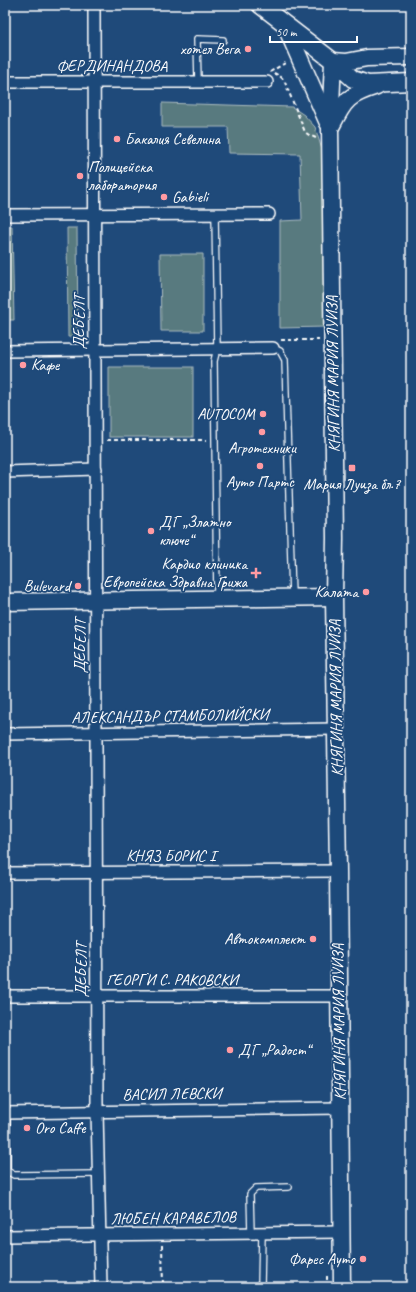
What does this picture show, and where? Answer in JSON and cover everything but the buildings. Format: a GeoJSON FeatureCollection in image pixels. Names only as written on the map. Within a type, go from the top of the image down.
{"type":"FeatureCollection","features":[{"type":"Feature","properties":{"kind":"main road"},"geometry":{"type":"LineString","coordinates":[[260,5],[348,75],[358,81],[368,84],[411,82]]}},
{"type":"Feature","properties":{"kind":"main road"},"geometry":{"type":"LineString","coordinates":[[286,25],[311,82],[324,133]]}},
{"type":"Feature","properties":{"kind":"main road"},"geometry":{"type":"LineString","coordinates":[[332,61],[339,62],[367,58],[411,57]]}},
{"type":"Feature","properties":{"kind":"main road","name":"КНЯГИНЯ МАРИЯ ЛУИЗА"},"geometry":{"type":"LineString","coordinates":[[332,61],[324,133],[333,342],[334,597],[342,1287]]}},
{"type":"Feature","properties":{"kind":"main road"},"geometry":{"type":"LineString","coordinates":[[324,133],[349,98],[359,92],[386,83]]}},
{"type":"Feature","properties":{"kind":"main road"},"geometry":{"type":"LineString","coordinates":[[5,602],[334,597]]}},
{"type":"Feature","properties":{"kind":"street","name":"ДЕБЕЛТ"},"geometry":{"type":"LineString","coordinates":[[94,5],[97,1111],[101,1287]]}},
{"type":"Feature","properties":{"kind":"street","name":"ФЕРДИНАНДОВА"},"geometry":{"type":"LineString","coordinates":[[5,82],[198,82],[267,77]]}},
{"type":"Feature","properties":{"kind":"street"},"geometry":{"type":"LineString","coordinates":[[5,215],[269,214]]}},
{"type":"Feature","properties":{"kind":"street"},"geometry":{"type":"LineString","coordinates":[[6,351],[273,348]]}},
{"type":"Feature","properties":{"kind":"street"},"geometry":{"type":"LineString","coordinates":[[5,472],[96,469]]}},
{"type":"Feature","properties":{"kind":"street","name":"АЛЕКСАНДЪР СТАМБОЛИЙСКИ"},"geometry":{"type":"LineString","coordinates":[[5,734],[336,729]]}},
{"type":"Feature","properties":{"kind":"street","name":"КНЯЗ БОРИС I"},"geometry":{"type":"LineString","coordinates":[[5,873],[338,871]]}},
{"type":"Feature","properties":{"kind":"street","name":"ГЕОРГИ С. РАКОВСКИ"},"geometry":{"type":"LineString","coordinates":[[5,996],[339,996]]}},
{"type":"Feature","properties":{"kind":"street","name":"ВАСИЛ ЛЕВСКИ"},"geometry":{"type":"LineString","coordinates":[[6,1112],[340,1108]]}},
{"type":"Feature","properties":{"kind":"street","name":"ЛЮБЕН КАРАВЕЛОВ"},"geometry":{"type":"LineString","coordinates":[[5,1236],[341,1232]]}},
{"type":"Feature","properties":{"kind":"lane"},"geometry":{"type":"LineString","coordinates":[[198,82],[197,39],[223,40]]}},
{"type":"Feature","properties":{"kind":"lane"},"geometry":{"type":"LineString","coordinates":[[215,214],[217,349],[214,361],[218,599]]}},
{"type":"Feature","properties":{"kind":"lane"},"geometry":{"type":"LineString","coordinates":[[273,348],[280,352],[283,356],[286,366],[292,598]]}},
{"type":"Feature","properties":{"kind":"lane"},"geometry":{"type":"LineString","coordinates":[[6,1112],[7,1171],[14,1175],[99,1174]]}},
{"type":"Feature","properties":{"kind":"lane"},"geometry":{"type":"LineString","coordinates":[[261,1287],[256,1233],[250,1194],[256,1188],[289,1187]]}},
{"type":"Feature","properties":{"kind":"path"},"geometry":{"type":"LineString","coordinates":[[267,77],[275,73],[284,80],[305,132],[309,135],[324,133]]}},
{"type":"Feature","properties":{"kind":"path"},"geometry":{"type":"LineString","coordinates":[[5,300],[6,351]]}},
{"type":"Feature","properties":{"kind":"path"},"geometry":{"type":"LineString","coordinates":[[273,348],[282,340],[321,340],[333,342]]}},
{"type":"Feature","properties":{"kind":"path"},"geometry":{"type":"LineString","coordinates":[[96,440],[216,440]]}},
{"type":"Feature","properties":{"kind":"path"},"geometry":{"type":"LineString","coordinates":[[162,1234],[163,1287]]}},
{"type":"Feature","properties":{"kind":"green space"},"geometry":{"type":"Polygon","coordinates":[[[162,103],[292,107],[304,115],[315,127],[323,153],[326,327],[280,328],[280,221],[302,220],[300,154],[229,153],[228,127],[162,127],[162,103]]]}},
{"type":"Feature","properties":{"kind":"green space"},"geometry":{"type":"Polygon","coordinates":[[[5,226],[12,226],[14,320],[5,320],[5,226]]]}},
{"type":"Feature","properties":{"kind":"green space"},"geometry":{"type":"Polygon","coordinates":[[[67,228],[77,228],[78,337],[68,337],[67,228]]]}},
{"type":"Feature","properties":{"kind":"green space"},"geometry":{"type":"Polygon","coordinates":[[[160,254],[203,254],[203,331],[161,331],[160,254]]]}},
{"type":"Feature","properties":{"kind":"green space"},"geometry":{"type":"Polygon","coordinates":[[[109,367],[193,367],[193,437],[109,437],[109,367]]]}},
{"type":"Feature","properties":{"kind":"place","name":"хотел Вега"},"geometry":{"type":"Point","coordinates":[248,49]}},
{"type":"Feature","properties":{"kind":"place","name":"Бакалия Севелина"},"geometry":{"type":"Point","coordinates":[117,139]}},
{"type":"Feature","properties":{"kind":"place","name":"Полицейска лаборатория"},"geometry":{"type":"Point","coordinates":[80,176]}},
{"type":"Feature","properties":{"kind":"place","name":"Gabieli"},"geometry":{"type":"Point","coordinates":[164,197]}},
{"type":"Feature","properties":{"kind":"place","name":"Кафе"},"geometry":{"type":"Point","coordinates":[23,365]}},
{"type":"Feature","properties":{"kind":"place","name":"AUTOCOM"},"geometry":{"type":"Point","coordinates":[263,414]}},
{"type":"Feature","properties":{"kind":"place","name":"Агротехники"},"geometry":{"type":"Point","coordinates":[262,432]}},
{"type":"Feature","properties":{"kind":"place","name":"Ауто Партс"},"geometry":{"type":"Point","coordinates":[260,466]}},
{"type":"Feature","properties":{"kind":"place","name":"Мария Луиза бл.7"},"geometry":{"type":"Point","coordinates":[352,468]}},
{"type":"Feature","properties":{"kind":"place","name":"ДГ „Златно ключе“"},"geometry":{"type":"Point","coordinates":[151,531]}},
{"type":"Feature","properties":{"kind":"place","name":"Кардио клиника Европейска Здравна Грижа"},"geometry":{"type":"Point","coordinates":[256,573]}},
{"type":"Feature","properties":{"kind":"place","name":"Bulevard"},"geometry":{"type":"Point","coordinates":[78,586]}},
{"type":"Feature","properties":{"kind":"place","name":"Калата"},"geometry":{"type":"Point","coordinates":[366,592]}},
{"type":"Feature","properties":{"kind":"place","name":"Автокомплект"},"geometry":{"type":"Point","coordinates":[313,939]}},
{"type":"Feature","properties":{"kind":"place","name":"ДГ „Радост“"},"geometry":{"type":"Point","coordinates":[230,1050]}},
{"type":"Feature","properties":{"kind":"place","name":"Oro Caffe"},"geometry":{"type":"Point","coordinates":[27,1128]}},
{"type":"Feature","properties":{"kind":"place","name":"Фарес Ауто"},"geometry":{"type":"Point","coordinates":[363,1259]}}]}
